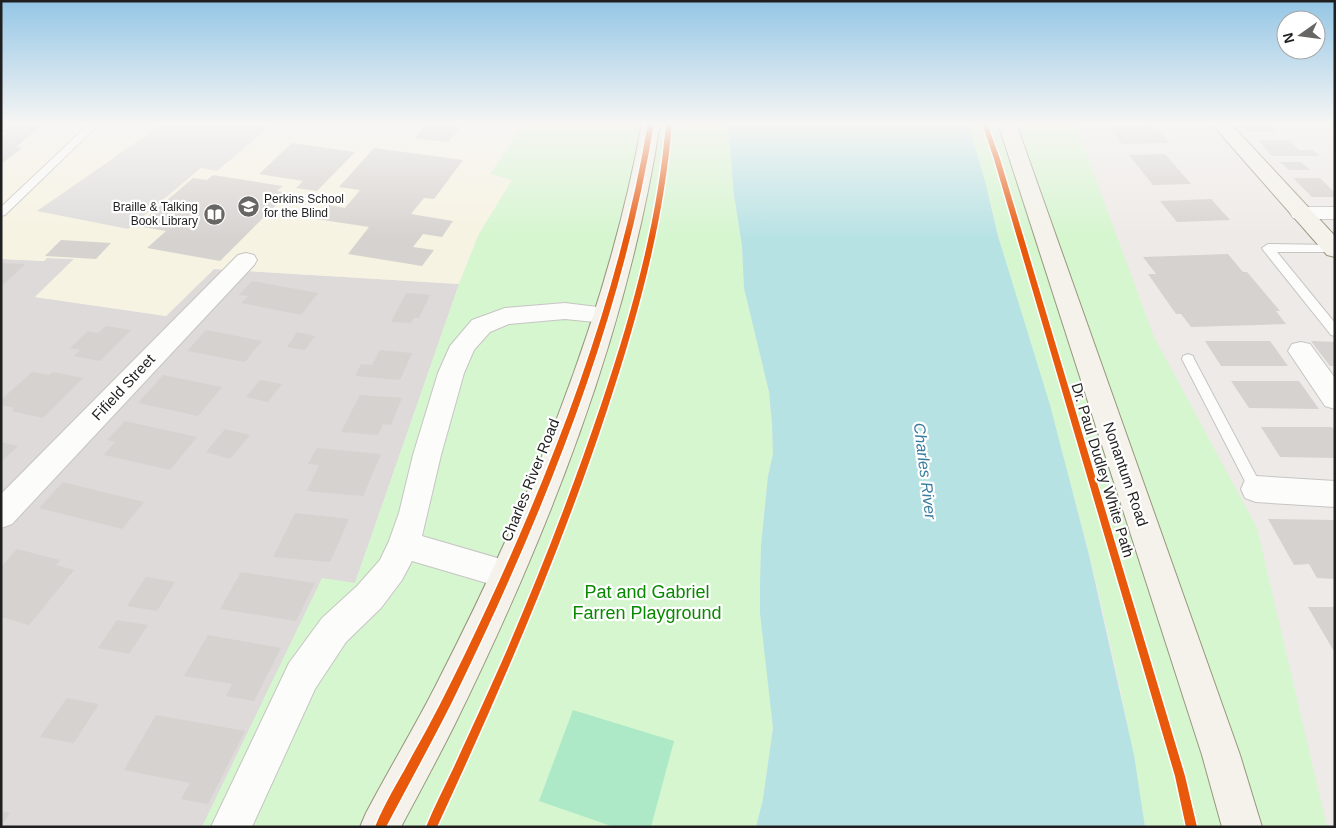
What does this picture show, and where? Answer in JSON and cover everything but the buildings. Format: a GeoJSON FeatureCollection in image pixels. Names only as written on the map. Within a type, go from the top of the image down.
{"type":"FeatureCollection","features":[{"type":"Feature","properties":{"kind":"street","name":"Charles River Road"},"geometry":{"type":"LineString","coordinates":[[380,827],[448,700],[507,574],[552,466],[605,315],[637,197],[644,162]]}},
{"type":"Feature","properties":{"kind":"street","name":"Nonantum Road"},"geometry":{"type":"LineString","coordinates":[[1020,162],[1218,746],[1242,827]]}},
{"type":"Feature","properties":{"kind":"street"},"geometry":{"type":"LineString","coordinates":[[1255,162],[1334,249]]}},
{"type":"Feature","properties":{"kind":"street"},"geometry":{"type":"LineString","coordinates":[[1301,213],[1335,213]]}},
{"type":"Feature","properties":{"kind":"street","name":"Fifield Street"},"geometry":{"type":"LineString","coordinates":[[1,515],[246,260]]}},
{"type":"Feature","properties":{"kind":"street"},"geometry":{"type":"LineString","coordinates":[[231,827],[302,676],[334,630],[369,598],[391,570],[404,545],[414,513],[432,437],[451,373],[463,346],[481,326],[505,316],[564,311],[605,315]]}},
{"type":"Feature","properties":{"kind":"street"},"geometry":{"type":"LineString","coordinates":[[1301,352],[1335,399]]}},
{"type":"Feature","properties":{"kind":"street"},"geometry":{"type":"LineString","coordinates":[[1256,489],[1335,494]]}},
{"type":"Feature","properties":{"kind":"street"},"geometry":{"type":"LineString","coordinates":[[404,545],[507,574]]}},
{"type":"Feature","properties":{"kind":"lane"},"geometry":{"type":"LineString","coordinates":[[1,213],[54,162]]}},
{"type":"Feature","properties":{"kind":"lane"},"geometry":{"type":"LineString","coordinates":[[1334,249],[1268,248],[1335,332]]}},
{"type":"Feature","properties":{"kind":"lane"},"geometry":{"type":"LineString","coordinates":[[1188,359],[1256,489]]}},
{"type":"Feature","properties":{"kind":"shaded area","name":"Perkins School for the Blind"},"geometry":{"type":"Polygon","coordinates":[[[1,162],[498,162],[491,173],[513,179],[479,234],[459,284],[214,269],[166,316],[35,297],[74,259],[47,258],[44,261],[1,259],[1,162]]]}},
{"type":"Feature","properties":{"kind":"shaded area"},"geometry":{"type":"Polygon","coordinates":[[[108,162],[228,162],[217,171],[201,168],[128,229],[37,211],[108,162]]]}},
{"type":"Feature","properties":{"kind":"shaded area"},"geometry":{"type":"Polygon","coordinates":[[[47,258],[74,259],[35,297],[166,316],[214,269],[459,284],[355,583],[322,579],[202,827],[1,827],[1,259],[44,261],[47,258]]]}},
{"type":"Feature","properties":{"kind":"green space","name":"Pat and Gabriel Farren Playground"},"geometry":{"type":"Polygon","coordinates":[[[499,162],[731,162],[742,246],[744,288],[769,392],[772,424],[773,454],[768,476],[761,545],[760,584],[773,728],[763,799],[756,827],[202,827],[322,578],[355,583],[459,284],[479,234],[512,180],[491,174],[499,162]]]}},
{"type":"Feature","properties":{"kind":"green space"},"geometry":{"type":"Polygon","coordinates":[[[979,162],[1089,162],[1154,337],[1257,528],[1327,827],[1145,827],[1121,691],[1090,556],[979,162]]]}},
{"type":"Feature","properties":{"kind":"green space"},"geometry":{"type":"Polygon","coordinates":[[[573,710],[674,741],[651,827],[614,827],[539,801],[573,710]]]}},
{"type":"Feature","properties":{"kind":"water","name":"Charles River"},"geometry":{"type":"Polygon","coordinates":[[[731,162],[979,162],[998,236],[1050,405],[1089,555],[1134,755],[1145,827],[756,827],[763,799],[773,728],[760,613],[761,545],[768,476],[773,454],[772,424],[769,392],[744,288],[742,246],[731,162]]]}},
{"type":"Feature","properties":{"kind":"cycle path"},"geometry":{"type":"LineString","coordinates":[[380,827],[440,715],[526,530],[592,355],[634,211],[644,162]]}},
{"type":"Feature","properties":{"kind":"cycle path"},"geometry":{"type":"LineString","coordinates":[[431,827],[506,662],[574,494],[623,349],[641,285],[656,221],[665,162]]}},
{"type":"Feature","properties":{"kind":"cycle path","name":"Dr. Paul Dudley White Path"},"geometry":{"type":"LineString","coordinates":[[998,162],[1180,776],[1192,827]]}},
{"type":"Feature","properties":{"kind":"place","name":"Perkins School for the Blind"},"geometry":{"type":"Point","coordinates":[248,206]}},
{"type":"Feature","properties":{"kind":"place","name":"Braille & Talking Book Library"},"geometry":{"type":"Point","coordinates":[214,214]}}]}
